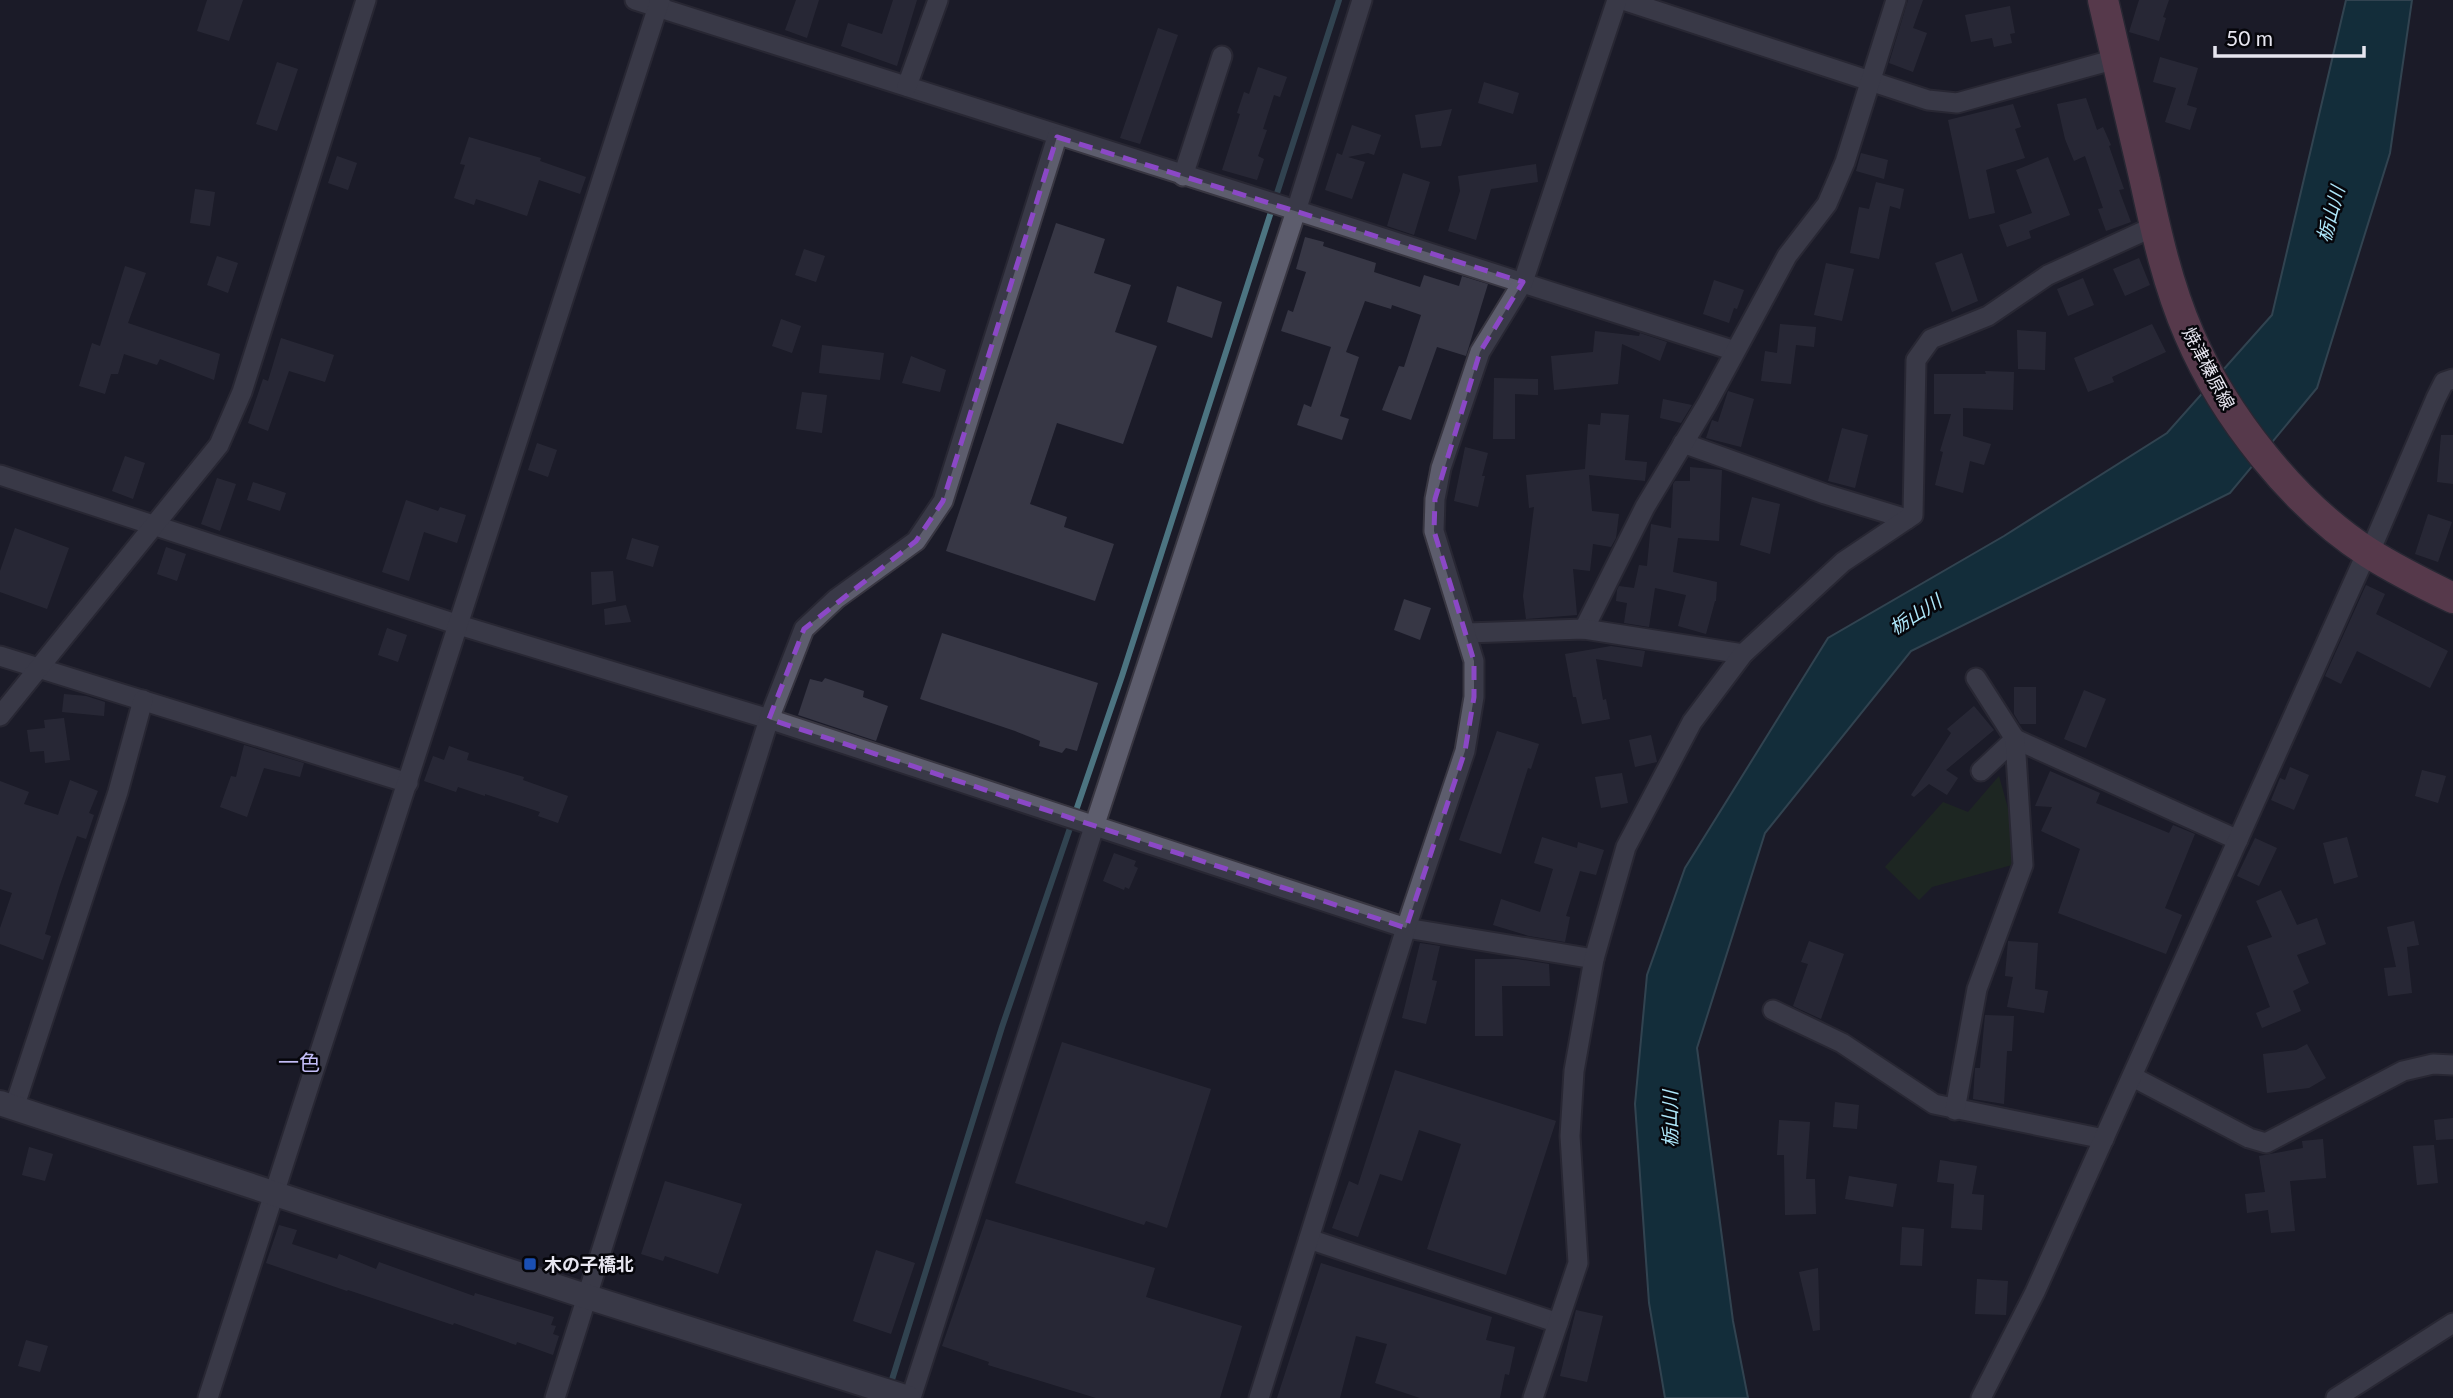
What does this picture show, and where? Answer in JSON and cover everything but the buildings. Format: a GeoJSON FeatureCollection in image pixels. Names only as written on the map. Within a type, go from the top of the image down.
{"type":"FeatureCollection","features":[{"type":"Feature","properties":{"kind":"main road","name":"焼津榛原線"},"geometry":{"type":"LineString","coordinates":[[2104,0],[2155,226],[2188,334],[2227,404],[2256,445],[2289,484],[2324,518],[2367,552],[2453,598]]}},
{"type":"Feature","properties":{"kind":"street"},"geometry":{"type":"LineString","coordinates":[[0,716],[219,445],[242,392],[366,0]]}},
{"type":"Feature","properties":{"kind":"street"},"geometry":{"type":"LineString","coordinates":[[635,0],[659,4],[1057,136],[1735,351]]}},
{"type":"Feature","properties":{"kind":"street"},"geometry":{"type":"LineString","coordinates":[[907,86],[939,0]]}},
{"type":"Feature","properties":{"kind":"street"},"geometry":{"type":"LineString","coordinates":[[143,700],[118,792],[7,1105],[273,1195],[909,1398],[1090,826],[1296,211],[1362,0]]}},
{"type":"Feature","properties":{"kind":"street"},"geometry":{"type":"LineString","coordinates":[[1259,1398],[1406,928],[1465,751],[1474,685],[1474,661],[1434,531],[1434,499],[1441,468],[1480,352],[1524,282],[1617,0]]}},
{"type":"Feature","properties":{"kind":"street"},"geometry":{"type":"LineString","coordinates":[[1623,0],[1928,100],[1957,103],[2116,59]]}},
{"type":"Feature","properties":{"kind":"street"},"geometry":{"type":"LineString","coordinates":[[1584,628],[1646,507],[1787,256],[1827,204],[1844,162],[1896,0]]}},
{"type":"Feature","properties":{"kind":"street"},"geometry":{"type":"LineString","coordinates":[[208,1398],[659,4]]}},
{"type":"Feature","properties":{"kind":"street"},"geometry":{"type":"LineString","coordinates":[[1183,176],[1222,56]]}},
{"type":"Feature","properties":{"kind":"street"},"geometry":{"type":"LineString","coordinates":[[555,1398],[769,719],[804,629],[836,599],[916,541],[943,501],[1057,136]]}},
{"type":"Feature","properties":{"kind":"street"},"geometry":{"type":"LineString","coordinates":[[1533,1398],[1578,1263],[1570,1136],[1574,1071],[1594,959],[1626,847],[1692,722],[1743,654],[1843,562],[1913,515],[1916,360],[1931,339],[1988,316],[2048,275],[2155,226]]}},
{"type":"Feature","properties":{"kind":"street"},"geometry":{"type":"LineString","coordinates":[[1981,1398],[2035,1292],[2133,1077],[2367,552],[2375,540],[2435,398],[2444,382],[2453,379]]}},
{"type":"Feature","properties":{"kind":"street"},"geometry":{"type":"LineString","coordinates":[[1683,443],[1825,494],[1907,519]]}},
{"type":"Feature","properties":{"kind":"street"},"geometry":{"type":"LineString","coordinates":[[0,475],[459,625],[769,719],[1064,818],[1406,928],[1594,959]]}},
{"type":"Feature","properties":{"kind":"street"},"geometry":{"type":"LineString","coordinates":[[1467,633],[1584,628],[1743,654]]}},
{"type":"Feature","properties":{"kind":"street"},"geometry":{"type":"LineString","coordinates":[[0,656],[408,783]]}},
{"type":"Feature","properties":{"kind":"street"},"geometry":{"type":"LineString","coordinates":[[1955,1110],[1977,989],[2023,865],[2015,739],[1976,678]]}},
{"type":"Feature","properties":{"kind":"street"},"geometry":{"type":"LineString","coordinates":[[2015,739],[2238,840]]}},
{"type":"Feature","properties":{"kind":"street"},"geometry":{"type":"LineString","coordinates":[[1981,771],[2015,739]]}},
{"type":"Feature","properties":{"kind":"street"},"geometry":{"type":"LineString","coordinates":[[1773,1010],[1842,1043],[1934,1104],[2104,1139]]}},
{"type":"Feature","properties":{"kind":"street"},"geometry":{"type":"LineString","coordinates":[[2133,1077],[2249,1138],[2266,1143],[2403,1071],[2434,1064],[2453,1065]]}},
{"type":"Feature","properties":{"kind":"street"},"geometry":{"type":"LineString","coordinates":[[1309,1239],[1558,1323]]}},
{"type":"Feature","properties":{"kind":"street"},"geometry":{"type":"LineString","coordinates":[[2336,1398],[2453,1323]]}},
{"type":"Feature","properties":{"kind":"highlighted area"},"geometry":{"type":"Polygon","coordinates":[[[1057,137],[1523,282],[1480,352],[1435,499],[1434,531],[1474,661],[1474,697],[1465,751],[1406,928],[769,719],[804,629],[916,541],[943,501],[1057,137]]]}},
{"type":"Feature","properties":{"kind":"green space"},"geometry":{"type":"Polygon","coordinates":[[[1999,776],[2023,862],[1932,887],[1919,900],[1885,867],[1943,802],[1968,812],[1999,776]]]}},
{"type":"Feature","properties":{"kind":"water","name":"栃山川"},"geometry":{"type":"Polygon","coordinates":[[[2346,0],[2412,0],[2390,153],[2317,388],[2230,493],[1911,651],[1765,833],[1697,1048],[1733,1321],[1748,1398],[1665,1398],[1649,1303],[1635,1104],[1647,975],[1685,868],[1828,638],[2004,536],[2167,433],[2272,315],[2346,0]]]}},
{"type":"Feature","properties":{"kind":"waterway"},"geometry":{"type":"LineString","coordinates":[[890,1386],[1002,1027],[1122,676],[1339,0]]}},
{"type":"Feature","properties":{"kind":"place","name":"木の子橋北"},"geometry":{"type":"Point","coordinates":[530,1264]}},
{"type":"Feature","properties":{"kind":"district","name":"一色"},"geometry":{"type":"Point","coordinates":[299,1061]}}]}
